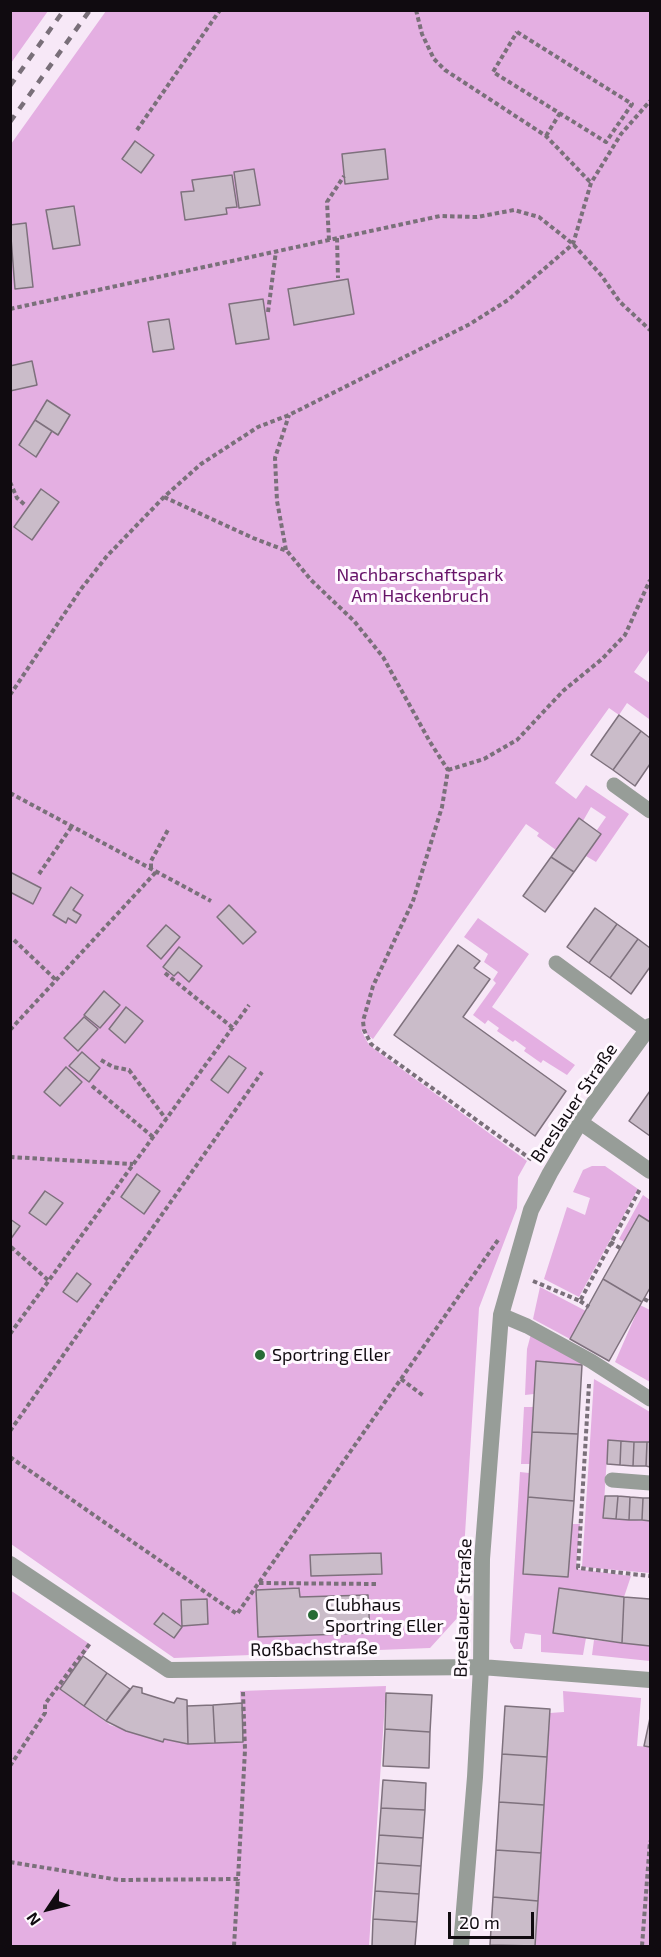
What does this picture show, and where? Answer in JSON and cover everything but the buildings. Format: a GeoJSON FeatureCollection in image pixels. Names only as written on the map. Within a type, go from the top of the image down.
{"type":"FeatureCollection","features":[{"type":"Feature","properties":{"kind":"street","name":"Breslauer Straße"},"geometry":{"type":"LineString","coordinates":[[461,1947],[481,1667],[482,1559],[501,1315],[531,1210],[550,1173],[580,1122],[649,1029]]}},
{"type":"Feature","properties":{"kind":"street"},"geometry":{"type":"LineString","coordinates":[[580,1122],[651,1172]]}},
{"type":"Feature","properties":{"kind":"street","name":"Roßbachstraße"},"geometry":{"type":"LineString","coordinates":[[10,1564],[101,1627],[169,1670],[481,1667],[651,1680]]}},
{"type":"Feature","properties":{"kind":"lane"},"geometry":{"type":"LineString","coordinates":[[614,785],[651,811]]}},
{"type":"Feature","properties":{"kind":"lane"},"geometry":{"type":"LineString","coordinates":[[556,963],[649,1029]]}},
{"type":"Feature","properties":{"kind":"lane"},"geometry":{"type":"LineString","coordinates":[[501,1315],[527,1326],[582,1356],[651,1399]]}},
{"type":"Feature","properties":{"kind":"lane"},"geometry":{"type":"LineString","coordinates":[[612,1480],[651,1483]]}},
{"type":"Feature","properties":{"kind":"path"},"geometry":{"type":"LineString","coordinates":[[137,130],[220,10]]}},
{"type":"Feature","properties":{"kind":"path"},"geometry":{"type":"LineString","coordinates":[[416,10],[422,34],[434,59],[445,70],[546,136],[591,183]]}},
{"type":"Feature","properties":{"kind":"path"},"geometry":{"type":"LineString","coordinates":[[517,32],[632,104],[606,142],[560,113],[493,72],[517,32]]}},
{"type":"Feature","properties":{"kind":"path"},"geometry":{"type":"LineString","coordinates":[[10,695],[87,581],[133,527],[201,464],[232,442],[470,324],[508,300],[573,244],[591,183],[626,128],[651,101]]}},
{"type":"Feature","properties":{"kind":"path"},"geometry":{"type":"LineString","coordinates":[[546,136],[560,113]]}},
{"type":"Feature","properties":{"kind":"path"},"geometry":{"type":"LineString","coordinates":[[619,123],[626,128]]}},
{"type":"Feature","properties":{"kind":"path"},"geometry":{"type":"LineString","coordinates":[[330,240],[327,202],[344,176]]}},
{"type":"Feature","properties":{"kind":"path"},"geometry":{"type":"LineString","coordinates":[[10,309],[440,216],[477,217],[514,210],[539,217],[573,244],[601,274],[620,302],[651,330]]}},
{"type":"Feature","properties":{"kind":"path"},"geometry":{"type":"LineString","coordinates":[[337,238],[338,278]]}},
{"type":"Feature","properties":{"kind":"path"},"geometry":{"type":"LineString","coordinates":[[268,312],[276,251]]}},
{"type":"Feature","properties":{"kind":"path"},"geometry":{"type":"LineString","coordinates":[[286,551],[277,501],[275,458],[289,415]]}},
{"type":"Feature","properties":{"kind":"path"},"geometry":{"type":"LineString","coordinates":[[10,482],[17,498],[25,505]]}},
{"type":"Feature","properties":{"kind":"path"},"geometry":{"type":"LineString","coordinates":[[164,497],[286,551],[311,580],[354,621],[383,657],[448,770],[442,807],[413,901],[374,986],[363,1022],[364,1030],[371,1044],[550,1173]]}},
{"type":"Feature","properties":{"kind":"path"},"geometry":{"type":"LineString","coordinates":[[448,770],[484,759],[517,740],[563,690],[602,659],[625,634],[651,580]]}},
{"type":"Feature","properties":{"kind":"path"},"geometry":{"type":"LineString","coordinates":[[10,793],[211,901]]}},
{"type":"Feature","properties":{"kind":"path"},"geometry":{"type":"LineString","coordinates":[[39,874],[72,826]]}},
{"type":"Feature","properties":{"kind":"path"},"geometry":{"type":"LineString","coordinates":[[151,869],[151,861],[169,828]]}},
{"type":"Feature","properties":{"kind":"path"},"geometry":{"type":"LineString","coordinates":[[10,1030],[157,872]]}},
{"type":"Feature","properties":{"kind":"path"},"geometry":{"type":"LineString","coordinates":[[14,940],[57,981]]}},
{"type":"Feature","properties":{"kind":"path"},"geometry":{"type":"LineString","coordinates":[[165,973],[232,1028]]}},
{"type":"Feature","properties":{"kind":"path"},"geometry":{"type":"LineString","coordinates":[[10,1335],[249,1005]]}},
{"type":"Feature","properties":{"kind":"path"},"geometry":{"type":"LineString","coordinates":[[101,1059],[113,1067],[129,1070],[166,1119]]}},
{"type":"Feature","properties":{"kind":"path"},"geometry":{"type":"LineString","coordinates":[[10,1431],[262,1072]]}},
{"type":"Feature","properties":{"kind":"path"},"geometry":{"type":"LineString","coordinates":[[92,1086],[153,1137]]}},
{"type":"Feature","properties":{"kind":"path"},"geometry":{"type":"LineString","coordinates":[[10,1157],[133,1164]]}},
{"type":"Feature","properties":{"kind":"path"},"geometry":{"type":"LineString","coordinates":[[580,1301],[610,1242],[651,1172]]}},
{"type":"Feature","properties":{"kind":"path"},"geometry":{"type":"LineString","coordinates":[[10,1457],[237,1614],[500,1237]]}},
{"type":"Feature","properties":{"kind":"path"},"geometry":{"type":"LineString","coordinates":[[610,1242],[620,1248]]}},
{"type":"Feature","properties":{"kind":"path"},"geometry":{"type":"LineString","coordinates":[[11,1246],[49,1281]]}},
{"type":"Feature","properties":{"kind":"path"},"geometry":{"type":"LineString","coordinates":[[513,1272],[589,1307]]}},
{"type":"Feature","properties":{"kind":"path"},"geometry":{"type":"LineString","coordinates":[[644,1299],[651,1302]]}},
{"type":"Feature","properties":{"kind":"path"},"geometry":{"type":"LineString","coordinates":[[401,1379],[425,1397]]}},
{"type":"Feature","properties":{"kind":"path"},"geometry":{"type":"LineString","coordinates":[[259,1583],[376,1584]]}},
{"type":"Feature","properties":{"kind":"path"},"geometry":{"type":"LineString","coordinates":[[10,1766],[45,1713],[45,1704],[101,1627]]}},
{"type":"Feature","properties":{"kind":"path"},"geometry":{"type":"LineString","coordinates":[[234,1947],[245,1750],[241,1669]]}},
{"type":"Feature","properties":{"kind":"path"},"geometry":{"type":"LineString","coordinates":[[642,1947],[651,1841]]}},
{"type":"Feature","properties":{"kind":"path"},"geometry":{"type":"LineString","coordinates":[[10,1862],[119,1880],[238,1879]]}},
{"type":"Feature","properties":{"kind":"green space"},"geometry":{"type":"Polygon","coordinates":[[[10,11],[48,11],[11,63],[10,11]]]}},
{"type":"Feature","properties":{"kind":"green space","name":"Nachbarschaftspark Am Hackenbruch"},"geometry":{"type":"Polygon","coordinates":[[[106,11],[650,11],[650,649],[634,672],[650,683],[650,717],[649,719],[627,703],[619,715],[609,708],[555,783],[576,799],[586,785],[629,814],[596,862],[586,856],[601,834],[597,830],[606,817],[591,807],[583,821],[579,818],[556,850],[537,836],[539,833],[526,824],[373,1039],[361,1030],[369,1045],[527,1161],[518,1177],[517,1208],[479,1308],[460,1615],[430,1648],[174,1658],[11,1544],[11,144],[106,11]]]}},
{"type":"Feature","properties":{"kind":"green space"},"geometry":{"type":"Polygon","coordinates":[[[478,918],[529,954],[492,1007],[575,1065],[567,1075],[543,1060],[541,1063],[524,1051],[526,1048],[515,1040],[513,1042],[497,1031],[499,1028],[488,1020],[485,1024],[473,1015],[496,983],[493,980],[498,972],[484,962],[488,954],[464,937],[478,918]]]}},
{"type":"Feature","properties":{"kind":"green space"},"geometry":{"type":"Polygon","coordinates":[[[592,1166],[605,1166],[638,1189],[579,1297],[544,1279],[567,1207],[585,1215],[590,1198],[573,1192],[583,1170],[592,1166]]]}},
{"type":"Feature","properties":{"kind":"green space"},"geometry":{"type":"Polygon","coordinates":[[[643,1195],[650,1200],[650,1222],[639,1216],[624,1242],[619,1239],[643,1195]]]}},
{"type":"Feature","properties":{"kind":"green space"},"geometry":{"type":"Polygon","coordinates":[[[540,1287],[586,1311],[570,1339],[533,1319],[540,1287]]]}},
{"type":"Feature","properties":{"kind":"green space"},"geometry":{"type":"Polygon","coordinates":[[[640,1305],[650,1310],[650,1382],[615,1362],[640,1305]]]}},
{"type":"Feature","properties":{"kind":"green space"},"geometry":{"type":"Polygon","coordinates":[[[531,1334],[582,1360],[582,1365],[536,1362],[534,1394],[525,1395],[527,1349],[531,1334]]]}},
{"type":"Feature","properties":{"kind":"green space"},"geometry":{"type":"Polygon","coordinates":[[[594,1379],[650,1412],[650,1442],[608,1441],[603,1518],[650,1521],[650,1573],[582,1567],[594,1379]]]}},
{"type":"Feature","properties":{"kind":"green space"},"geometry":{"type":"Polygon","coordinates":[[[524,1407],[533,1407],[530,1464],[521,1464],[524,1407]]]}},
{"type":"Feature","properties":{"kind":"green space"},"geometry":{"type":"Polygon","coordinates":[[[520,1472],[529,1473],[523,1574],[568,1577],[572,1524],[580,1524],[576,1569],[631,1576],[624,1597],[559,1588],[553,1633],[586,1638],[583,1655],[541,1652],[541,1635],[525,1633],[522,1649],[514,1649],[510,1642],[520,1472]]]}},
{"type":"Feature","properties":{"kind":"green space"},"geometry":{"type":"Polygon","coordinates":[[[10,1590],[91,1645],[61,1689],[110,1725],[163,1742],[164,1739],[188,1744],[243,1742],[240,1691],[386,1686],[369,1946],[11,1946],[10,1590]]]}},
{"type":"Feature","properties":{"kind":"green space"},"geometry":{"type":"Polygon","coordinates":[[[594,1640],[650,1646],[650,1661],[592,1655],[594,1640]]]}},
{"type":"Feature","properties":{"kind":"green space"},"geometry":{"type":"Polygon","coordinates":[[[563,1691],[641,1698],[637,1746],[650,1747],[650,1946],[535,1946],[550,1713],[564,1712],[563,1691]]]}},
{"type":"Feature","properties":{"kind":"railway"},"geometry":{"type":"LineString","coordinates":[[10,86],[64,10]]}},
{"type":"Feature","properties":{"kind":"railway"},"geometry":{"type":"LineString","coordinates":[[10,122],[90,10]]}},
{"type":"Feature","properties":{"kind":"place","name":"Sportring Eller"},"geometry":{"type":"Point","coordinates":[260,1355]}},
{"type":"Feature","properties":{"kind":"place","name":"Clubhaus Sportring Eller"},"geometry":{"type":"Point","coordinates":[313,1615]}}]}
